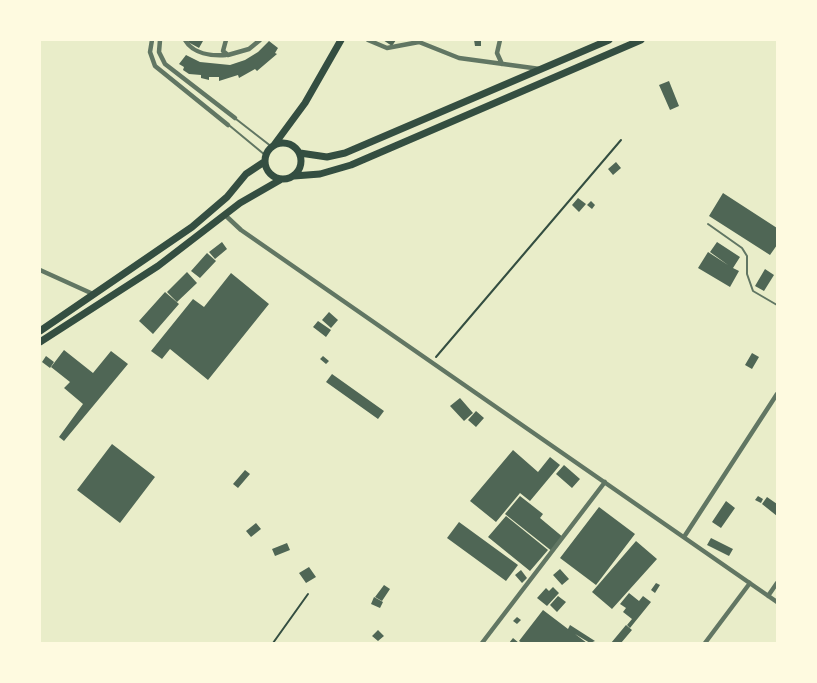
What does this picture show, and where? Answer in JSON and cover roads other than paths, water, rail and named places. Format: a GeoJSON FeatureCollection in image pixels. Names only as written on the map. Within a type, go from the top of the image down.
{"type":"FeatureCollection","features":[{"type":"Feature","properties":{"kind":"highway"},"geometry":{"type":"LineString","coordinates":[[40,330],[192,227],[221,202],[246,174],[265,159],[305,103],[341,40]]}},
{"type":"Feature","properties":{"kind":"highway"},"geometry":{"type":"LineString","coordinates":[[273,146],[288,144],[300,153],[327,157],[344,153],[609,40]]}},
{"type":"Feature","properties":{"kind":"highway"},"geometry":{"type":"LineString","coordinates":[[40,342],[158,266],[250,196],[280,180],[294,176],[320,174],[351,165],[641,40]]}},
{"type":"Feature","properties":{"kind":"highway"},"geometry":{"type":"LineString","coordinates":[[294,176],[302,163],[300,153]]}},
{"type":"Feature","properties":{"kind":"highway"},"geometry":{"type":"LineString","coordinates":[[265,159],[271,176],[280,180]]}},
{"type":"Feature","properties":{"kind":"street"},"geometry":{"type":"LineString","coordinates":[[152,40],[150,52],[154,66],[228,125]]}},
{"type":"Feature","properties":{"kind":"street"},"geometry":{"type":"LineString","coordinates":[[160,40],[159,52],[164,64],[234,118]]}},
{"type":"Feature","properties":{"kind":"street"},"geometry":{"type":"LineString","coordinates":[[185,40],[189,46],[199,52],[214,56],[244,51],[260,40]]}},
{"type":"Feature","properties":{"kind":"street"},"geometry":{"type":"LineString","coordinates":[[226,40],[223,48],[226,55]]}},
{"type":"Feature","properties":{"kind":"street"},"geometry":{"type":"LineString","coordinates":[[368,40],[387,48],[420,42],[459,58],[542,69]]}},
{"type":"Feature","properties":{"kind":"street"},"geometry":{"type":"LineString","coordinates":[[500,40],[497,53],[502,64]]}},
{"type":"Feature","properties":{"kind":"street"},"geometry":{"type":"LineString","coordinates":[[225,215],[241,230],[777,602]]}},
{"type":"Feature","properties":{"kind":"street"},"geometry":{"type":"LineString","coordinates":[[40,270],[93,294]]}},
{"type":"Feature","properties":{"kind":"street"},"geometry":{"type":"LineString","coordinates":[[684,538],[777,394]]}},
{"type":"Feature","properties":{"kind":"street"},"geometry":{"type":"LineString","coordinates":[[482,643],[605,482]]}},
{"type":"Feature","properties":{"kind":"street"},"geometry":{"type":"LineString","coordinates":[[705,643],[750,583]]}},
{"type":"Feature","properties":{"kind":"street"},"geometry":{"type":"LineString","coordinates":[[768,596],[777,583]]}},
{"type":"Feature","properties":{"kind":"lane"},"geometry":{"type":"LineString","coordinates":[[234,118],[273,146]]}},
{"type":"Feature","properties":{"kind":"lane"},"geometry":{"type":"LineString","coordinates":[[228,125],[265,159]]}},
{"type":"Feature","properties":{"kind":"lane"},"geometry":{"type":"LineString","coordinates":[[708,224],[742,248],[747,256],[747,274],[753,291],[777,306]]}}]}
